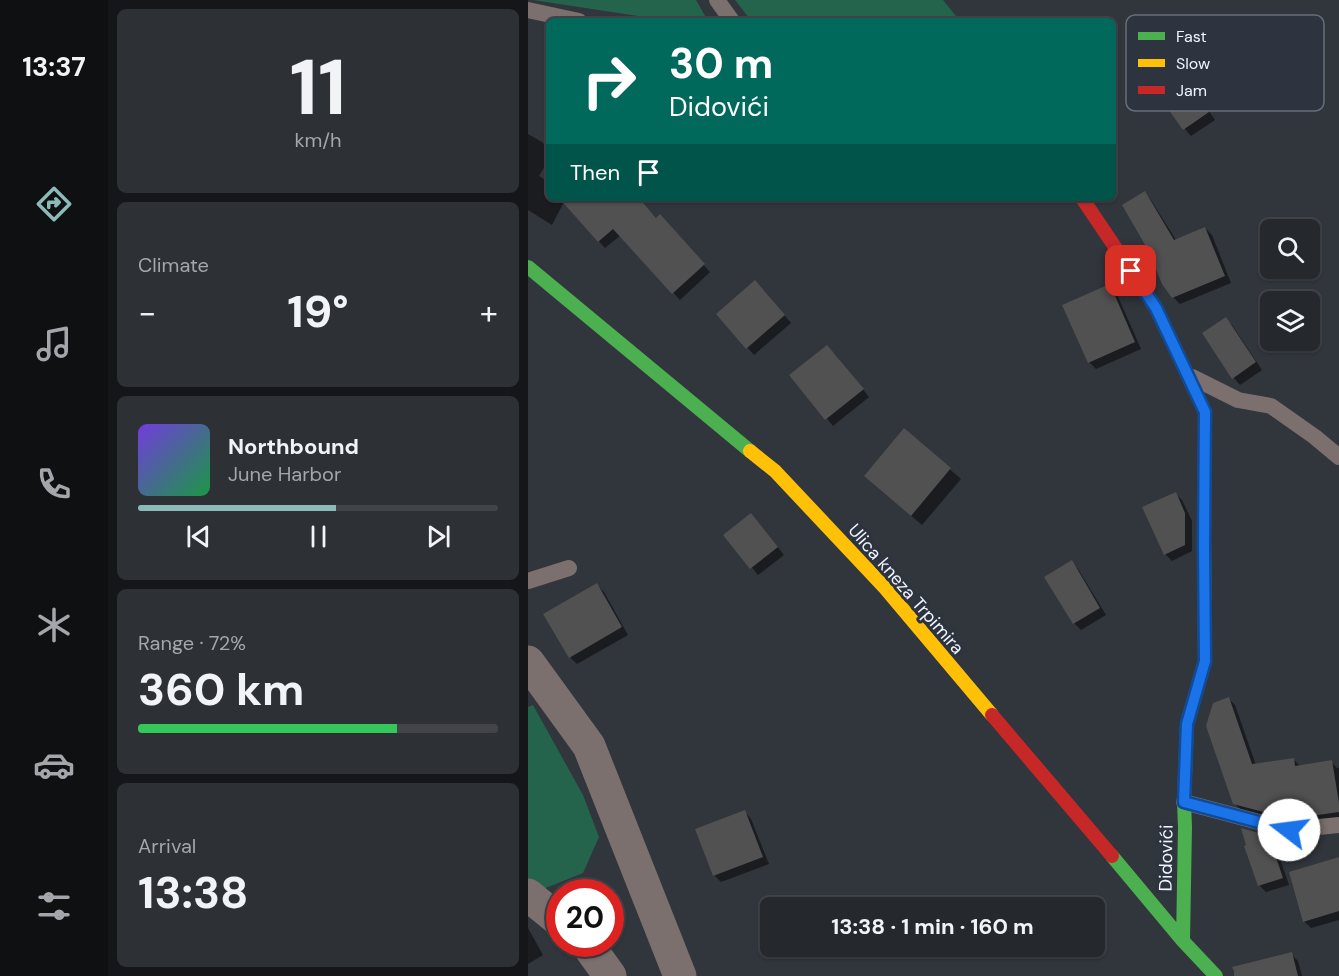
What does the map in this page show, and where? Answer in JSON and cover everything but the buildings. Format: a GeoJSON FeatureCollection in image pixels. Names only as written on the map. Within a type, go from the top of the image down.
{"type":"FeatureCollection","features":[{"type":"Feature","properties":{"kind":"main road","name":"Didovići"},"geometry":{"type":"LineString","coordinates":[[1084,201],[1156,308],[1205,412],[1205,661],[1187,724],[1183,941]]}},
{"type":"Feature","properties":{"kind":"main road","name":"Ulica kneza Trpimira"},"geometry":{"type":"LineString","coordinates":[[528,267],[775,471],[885,588],[1183,941],[1216,976]]}},
{"type":"Feature","properties":{"kind":"street"},"geometry":{"type":"LineString","coordinates":[[528,662],[589,746],[680,976]]}},
{"type":"Feature","properties":{"kind":"street"},"geometry":{"type":"LineString","coordinates":[[528,895],[546,910]]}},
{"type":"Feature","properties":{"kind":"street"},"geometry":{"type":"LineString","coordinates":[[596,957],[610,976]]}},
{"type":"Feature","properties":{"kind":"lane"},"geometry":{"type":"LineString","coordinates":[[717,0],[730,18]]}},
{"type":"Feature","properties":{"kind":"lane"},"geometry":{"type":"LineString","coordinates":[[528,10],[565,18]]}},
{"type":"Feature","properties":{"kind":"lane"},"geometry":{"type":"LineString","coordinates":[[1187,374],[1238,400],[1271,406],[1339,457]]}},
{"type":"Feature","properties":{"kind":"lane"},"geometry":{"type":"LineString","coordinates":[[528,581],[569,568]]}},
{"type":"Feature","properties":{"kind":"lane"},"geometry":{"type":"LineString","coordinates":[[1184,802],[1289,830],[1339,825]]}},
{"type":"Feature","properties":{"kind":"green space"},"geometry":{"type":"Polygon","coordinates":[[[533,0],[696,0],[706,18],[651,18],[533,0]]]}},
{"type":"Feature","properties":{"kind":"green space"},"geometry":{"type":"Polygon","coordinates":[[[735,0],[943,0],[958,18],[777,17],[749,18],[735,0]]]}},
{"type":"Feature","properties":{"kind":"green space"},"geometry":{"type":"Polygon","coordinates":[[[533,705],[583,795],[599,837],[583,873],[568,879],[546,879],[546,888],[538,891],[528,885],[528,707],[533,705]]]}},
{"type":"Feature","properties":{"kind":"traffic: fast"},"geometry":{"type":"LineString","coordinates":[[528,267],[750,451]]}},
{"type":"Feature","properties":{"kind":"traffic: fast"},"geometry":{"type":"LineString","coordinates":[[1183,941],[1187,724],[1205,661],[1204,537]]}},
{"type":"Feature","properties":{"kind":"traffic: fast"},"geometry":{"type":"LineString","coordinates":[[1112,856],[1183,941],[1216,976]]}},
{"type":"Feature","properties":{"kind":"traffic: slow"},"geometry":{"type":"LineString","coordinates":[[750,451],[775,471],[885,588],[992,715]]}},
{"type":"Feature","properties":{"kind":"traffic: jam"},"geometry":{"type":"LineString","coordinates":[[1084,201],[1156,308],[1205,412],[1204,537]]}},
{"type":"Feature","properties":{"kind":"traffic: jam"},"geometry":{"type":"LineString","coordinates":[[992,715],[1112,856]]}},
{"type":"Feature","properties":{"kind":"route"},"geometry":{"type":"LineString","coordinates":[[1131,271],[1156,308],[1205,412],[1205,661],[1187,724],[1184,802],[1289,830]]}}]}
